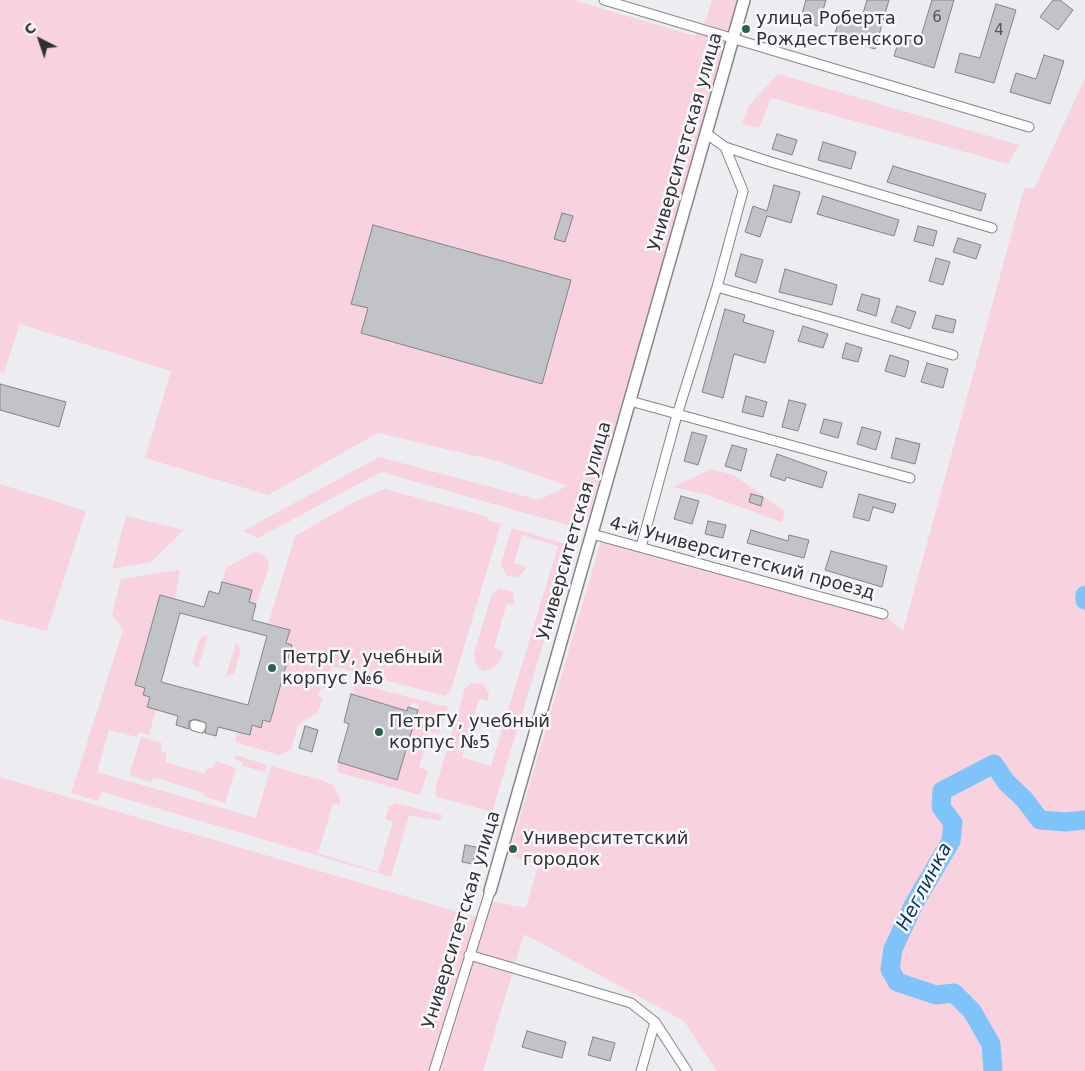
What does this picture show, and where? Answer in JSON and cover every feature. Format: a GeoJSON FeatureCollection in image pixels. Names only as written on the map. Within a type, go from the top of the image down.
{"type":"FeatureCollection","features":[{"type":"Feature","properties":{"kind":"street"},"geometry":{"type":"LineString","coordinates":[[604,0],[1029,127]]}},
{"type":"Feature","properties":{"kind":"street","name":"Университетская улица"},"geometry":{"type":"LineString","coordinates":[[434,1071],[490,891],[744,0]]}},
{"type":"Feature","properties":{"kind":"street"},"geometry":{"type":"LineString","coordinates":[[707,134],[726,147],[771,162],[992,228]]}},
{"type":"Feature","properties":{"kind":"street"},"geometry":{"type":"LineString","coordinates":[[641,548],[677,415],[717,287],[743,191],[726,147]]}},
{"type":"Feature","properties":{"kind":"street"},"geometry":{"type":"LineString","coordinates":[[717,287],[953,355]]}},
{"type":"Feature","properties":{"kind":"street"},"geometry":{"type":"LineString","coordinates":[[630,401],[910,478]]}},
{"type":"Feature","properties":{"kind":"street","name":"4-й Университетский проезд"},"geometry":{"type":"LineString","coordinates":[[592,534],[883,614]]}},
{"type":"Feature","properties":{"kind":"street"},"geometry":{"type":"LineString","coordinates":[[469,955],[632,1003],[655,1022],[687,1071]]}},
{"type":"Feature","properties":{"kind":"street"},"geometry":{"type":"LineString","coordinates":[[641,1071],[655,1022]]}},
{"type":"Feature","properties":{"kind":"shaded area"},"geometry":{"type":"Polygon","coordinates":[[[0,0],[573,0],[695,36],[706,20],[712,0],[738,0],[589,516],[579,524],[567,525],[381,472],[258,538],[243,531],[379,457],[539,500],[567,486],[501,462],[378,433],[268,495],[145,458],[171,371],[20,324],[4,372],[0,371],[0,0]]]}},
{"type":"Feature","properties":{"kind":"shaded area"},"geometry":{"type":"Polygon","coordinates":[[[778,74],[1019,145],[1008,164],[771,98],[759,128],[742,124],[750,104],[778,74]]]}},
{"type":"Feature","properties":{"kind":"shaded area"},"geometry":{"type":"Polygon","coordinates":[[[1085,78],[1085,1071],[717,1071],[684,1021],[524,934],[483,1071],[0,1071],[0,777],[476,917],[484,917],[490,901],[526,908],[538,866],[513,857],[511,848],[602,537],[883,614],[903,631],[1024,188],[1034,189],[1085,78]]]}},
{"type":"Feature","properties":{"kind":"shaded area"},"geometry":{"type":"Polygon","coordinates":[[[711,469],[734,475],[785,512],[782,522],[707,495],[673,487],[711,469]]]}},
{"type":"Feature","properties":{"kind":"shaded area"},"geometry":{"type":"Polygon","coordinates":[[[0,484],[86,511],[47,631],[0,619],[0,484]]]}},
{"type":"Feature","properties":{"kind":"shaded area"},"geometry":{"type":"Polygon","coordinates":[[[385,489],[488,517],[488,520],[501,524],[451,690],[445,696],[332,666],[326,688],[321,688],[318,696],[323,698],[318,712],[298,725],[291,750],[279,755],[235,742],[237,732],[249,735],[252,725],[260,727],[263,720],[270,722],[291,645],[287,644],[290,630],[268,624],[295,536],[354,502],[385,489]]]}},
{"type":"Feature","properties":{"kind":"shaded area"},"geometry":{"type":"Polygon","coordinates":[[[126,516],[184,530],[151,562],[112,569],[126,516]]]}},
{"type":"Feature","properties":{"kind":"shaded area"},"geometry":{"type":"Polygon","coordinates":[[[512,528],[573,546],[492,812],[437,797],[435,790],[465,688],[471,683],[483,684],[489,693],[488,701],[479,699],[462,757],[491,766],[558,546],[522,535],[514,563],[527,567],[519,577],[507,576],[501,564],[512,528]]]}},
{"type":"Feature","properties":{"kind":"shaded area"},"geometry":{"type":"Polygon","coordinates":[[[254,552],[261,553],[269,561],[268,570],[256,604],[249,602],[252,590],[222,582],[226,568],[254,552]]]}},
{"type":"Feature","properties":{"kind":"shaded area"},"geometry":{"type":"Polygon","coordinates":[[[180,570],[175,599],[160,595],[135,685],[145,688],[143,695],[150,697],[147,707],[156,710],[149,735],[138,732],[137,737],[109,730],[97,772],[256,818],[271,766],[321,780],[333,785],[340,800],[340,805],[333,804],[318,853],[378,872],[393,822],[385,819],[389,807],[396,803],[442,815],[440,821],[409,815],[391,877],[102,792],[97,801],[71,793],[123,630],[112,615],[121,579],[180,570]]]}},
{"type":"Feature","properties":{"kind":"shaded area"},"geometry":{"type":"Polygon","coordinates":[[[499,588],[513,592],[515,605],[507,603],[494,648],[503,651],[500,661],[491,670],[483,671],[476,665],[474,654],[492,594],[499,588]]]}},
{"type":"Feature","properties":{"kind":"shaded area"},"geometry":{"type":"Polygon","coordinates":[[[208,635],[198,668],[192,663],[200,638],[208,635]]]}},
{"type":"Feature","properties":{"kind":"shaded area"},"geometry":{"type":"Polygon","coordinates":[[[236,643],[241,650],[234,674],[226,676],[236,643]]]}},
{"type":"Feature","properties":{"kind":"shaded area"},"geometry":{"type":"Polygon","coordinates":[[[355,683],[448,707],[439,734],[430,732],[419,767],[428,771],[420,795],[337,772],[338,762],[397,780],[419,705],[412,703],[407,711],[351,694],[358,692],[353,691],[355,683]]]}},
{"type":"Feature","properties":{"kind":"shaded area"},"geometry":{"type":"Polygon","coordinates":[[[141,737],[162,743],[161,752],[166,753],[166,762],[205,774],[206,769],[213,768],[216,761],[236,768],[225,803],[203,796],[204,793],[153,777],[151,782],[129,775],[141,737]]]}},
{"type":"Feature","properties":{"kind":"shaded area"},"geometry":{"type":"Polygon","coordinates":[[[236,755],[267,765],[265,772],[242,766],[243,762],[235,759],[236,755]]]}},
{"type":"Feature","properties":{"kind":"building"},"geometry":{"type":"Polygon","coordinates":[[[806,0],[826,0],[818,26],[800,21],[806,0]]]}},
{"type":"Feature","properties":{"kind":"building"},"geometry":{"type":"Polygon","coordinates":[[[867,0],[889,0],[875,49],[834,37],[840,17],[860,23],[867,0]]]}},
{"type":"Feature","properties":{"kind":"building"},"geometry":{"type":"Polygon","coordinates":[[[932,0],[954,0],[934,68],[894,56],[900,37],[919,43],[932,0]]]}},
{"type":"Feature","properties":{"kind":"building"},"geometry":{"type":"Polygon","coordinates":[[[1053,0],[1060,0],[1073,10],[1058,30],[1040,17],[1053,0]]]}},
{"type":"Feature","properties":{"kind":"building"},"geometry":{"type":"Polygon","coordinates":[[[996,4],[1016,10],[994,83],[955,72],[960,53],[980,58],[996,4]]]}},
{"type":"Feature","properties":{"kind":"building"},"geometry":{"type":"Polygon","coordinates":[[[1044,55],[1064,61],[1050,104],[1010,92],[1016,73],[1036,79],[1044,55]]]}},
{"type":"Feature","properties":{"kind":"building"},"geometry":{"type":"Polygon","coordinates":[[[777,134],[797,140],[792,155],[772,149],[777,134]]]}},
{"type":"Feature","properties":{"kind":"building"},"geometry":{"type":"Polygon","coordinates":[[[823,142],[856,152],[851,169],[818,160],[823,142]]]}},
{"type":"Feature","properties":{"kind":"building"},"geometry":{"type":"Polygon","coordinates":[[[893,166],[986,194],[981,211],[887,182],[893,166]]]}},
{"type":"Feature","properties":{"kind":"building"},"geometry":{"type":"Polygon","coordinates":[[[774,185],[800,192],[791,223],[767,216],[760,237],[745,232],[753,206],[767,211],[774,185]]]}},
{"type":"Feature","properties":{"kind":"building"},"geometry":{"type":"Polygon","coordinates":[[[823,196],[899,220],[894,236],[817,214],[823,196]]]}},
{"type":"Feature","properties":{"kind":"building"},"geometry":{"type":"Polygon","coordinates":[[[562,213],[573,216],[565,242],[554,239],[562,213]]]}},
{"type":"Feature","properties":{"kind":"building"},"geometry":{"type":"Polygon","coordinates":[[[373,225],[571,280],[542,384],[361,333],[368,308],[351,304],[373,225]]]}},
{"type":"Feature","properties":{"kind":"building"},"geometry":{"type":"Polygon","coordinates":[[[918,226],[937,231],[933,246],[914,241],[918,226]]]}},
{"type":"Feature","properties":{"kind":"building"},"geometry":{"type":"Polygon","coordinates":[[[958,238],[981,245],[976,259],[953,252],[958,238]]]}},
{"type":"Feature","properties":{"kind":"building"},"geometry":{"type":"Polygon","coordinates":[[[741,254],[763,260],[756,283],[735,276],[741,254]]]}},
{"type":"Feature","properties":{"kind":"building"},"geometry":{"type":"Polygon","coordinates":[[[936,258],[950,262],[943,285],[929,281],[936,258]]]}},
{"type":"Feature","properties":{"kind":"building"},"geometry":{"type":"Polygon","coordinates":[[[785,269],[837,285],[832,305],[779,292],[785,269]]]}},
{"type":"Feature","properties":{"kind":"building"},"geometry":{"type":"Polygon","coordinates":[[[862,294],[880,299],[876,316],[857,310],[862,294]]]}},
{"type":"Feature","properties":{"kind":"building"},"geometry":{"type":"Polygon","coordinates":[[[897,306],[916,312],[910,329],[891,322],[897,306]]]}},
{"type":"Feature","properties":{"kind":"building"},"geometry":{"type":"Polygon","coordinates":[[[725,309],[745,315],[743,322],[774,331],[765,363],[734,354],[723,398],[702,392],[725,309]]]}},
{"type":"Feature","properties":{"kind":"building"},"geometry":{"type":"Polygon","coordinates":[[[936,315],[956,320],[953,333],[932,328],[936,315]]]}},
{"type":"Feature","properties":{"kind":"building"},"geometry":{"type":"Polygon","coordinates":[[[803,326],[828,334],[823,348],[798,341],[803,326]]]}},
{"type":"Feature","properties":{"kind":"building"},"geometry":{"type":"Polygon","coordinates":[[[846,343],[862,348],[858,362],[842,358],[846,343]]]}},
{"type":"Feature","properties":{"kind":"building"},"geometry":{"type":"Polygon","coordinates":[[[890,355],[909,361],[905,377],[885,371],[890,355]]]}},
{"type":"Feature","properties":{"kind":"building"},"geometry":{"type":"Polygon","coordinates":[[[927,363],[948,369],[943,388],[921,382],[927,363]]]}},
{"type":"Feature","properties":{"kind":"building"},"geometry":{"type":"Polygon","coordinates":[[[0,384],[66,402],[59,427],[0,410],[0,384]]]}},
{"type":"Feature","properties":{"kind":"building"},"geometry":{"type":"Polygon","coordinates":[[[746,396],[767,402],[763,417],[742,412],[746,396]]]}},
{"type":"Feature","properties":{"kind":"building"},"geometry":{"type":"Polygon","coordinates":[[[789,400],[806,404],[798,431],[782,427],[789,400]]]}},
{"type":"Feature","properties":{"kind":"building"},"geometry":{"type":"Polygon","coordinates":[[[824,419],[842,423],[838,438],[820,433],[824,419]]]}},
{"type":"Feature","properties":{"kind":"building"},"geometry":{"type":"Polygon","coordinates":[[[862,427],[881,432],[876,450],[857,444],[862,427]]]}},
{"type":"Feature","properties":{"kind":"building"},"geometry":{"type":"Polygon","coordinates":[[[692,432],[707,436],[698,465],[684,461],[692,432]]]}},
{"type":"Feature","properties":{"kind":"building"},"geometry":{"type":"Polygon","coordinates":[[[896,438],[920,444],[915,464],[891,458],[896,438]]]}},
{"type":"Feature","properties":{"kind":"building"},"geometry":{"type":"Polygon","coordinates":[[[732,445],[747,449],[741,471],[725,466],[732,445]]]}},
{"type":"Feature","properties":{"kind":"building"},"geometry":{"type":"Polygon","coordinates":[[[777,454],[827,472],[822,488],[786,477],[785,481],[770,476],[777,454]]]}},
{"type":"Feature","properties":{"kind":"building"},"geometry":{"type":"Polygon","coordinates":[[[751,494],[763,497],[761,506],[749,502],[751,494]]]}},
{"type":"Feature","properties":{"kind":"building"},"geometry":{"type":"Polygon","coordinates":[[[859,494],[896,504],[893,513],[873,507],[869,521],[853,517],[859,494]]]}},
{"type":"Feature","properties":{"kind":"building"},"geometry":{"type":"Polygon","coordinates":[[[681,496],[699,501],[692,524],[674,519],[681,496]]]}},
{"type":"Feature","properties":{"kind":"building"},"geometry":{"type":"Polygon","coordinates":[[[708,521],[726,525],[723,538],[705,534],[708,521]]]}},
{"type":"Feature","properties":{"kind":"building"},"geometry":{"type":"Polygon","coordinates":[[[751,530],[788,541],[789,535],[809,540],[804,558],[747,543],[751,530]]]}},
{"type":"Feature","properties":{"kind":"building"},"geometry":{"type":"Polygon","coordinates":[[[831,551],[887,566],[882,587],[825,570],[831,551]]]}},
{"type":"Feature","properties":{"kind":"building","name":"ПетрГУ, учебный корпус №6"},"geometry":{"type":"Polygon","coordinates":[[[222,582],[252,590],[249,602],[256,604],[252,620],[290,630],[286,643],[292,645],[270,722],[263,720],[261,728],[252,725],[250,735],[218,727],[216,736],[205,733],[206,723],[195,719],[189,721],[189,729],[176,725],[178,716],[147,707],[150,697],[143,695],[145,688],[135,685],[160,595],[204,607],[209,591],[219,594],[222,582]],[[180,613],[161,682],[248,705],[267,636],[180,613]]]}},
{"type":"Feature","properties":{"kind":"building","name":"ПетрГУ, учебный корпус №5"},"geometry":{"type":"Polygon","coordinates":[[[351,694],[407,711],[408,707],[418,710],[397,780],[338,762],[349,724],[344,722],[351,694]]]}},
{"type":"Feature","properties":{"kind":"building"},"geometry":{"type":"Polygon","coordinates":[[[305,726],[318,730],[312,752],[299,748],[305,726]]]}},
{"type":"Feature","properties":{"kind":"building"},"geometry":{"type":"Polygon","coordinates":[[[465,845],[476,847],[473,864],[462,862],[465,845]]]}},
{"type":"Feature","properties":{"kind":"building"},"geometry":{"type":"Polygon","coordinates":[[[527,1031],[566,1042],[562,1058],[522,1047],[527,1031]]]}},
{"type":"Feature","properties":{"kind":"building"},"geometry":{"type":"Polygon","coordinates":[[[593,1037],[615,1043],[610,1061],[588,1055],[593,1037]]]}},
{"type":"Feature","properties":{"kind":"waterway","name":"Неглинка"},"geometry":{"type":"LineString","coordinates":[[1085,595],[1085,600]]}},
{"type":"Feature","properties":{"kind":"waterway","name":"Неглинка"},"geometry":{"type":"LineString","coordinates":[[993,1071],[991,1044],[972,1011],[954,993],[936,995],[897,982],[890,969],[893,949],[914,904],[951,841],[953,823],[941,807],[942,791],[994,764],[1006,782],[1024,799],[1040,820],[1066,822],[1085,820]]}},
{"type":"Feature","properties":{"kind":"place","name":"улица Роберта Рождественского"},"geometry":{"type":"Point","coordinates":[746,29]}},
{"type":"Feature","properties":{"kind":"place","name":"ПетрГУ, учебный корпус №6"},"geometry":{"type":"Point","coordinates":[272,668]}},
{"type":"Feature","properties":{"kind":"place","name":"ПетрГУ, учебный корпус №5"},"geometry":{"type":"Point","coordinates":[379,732]}},
{"type":"Feature","properties":{"kind":"place","name":"Университетский городок"},"geometry":{"type":"Point","coordinates":[513,849]}}]}
